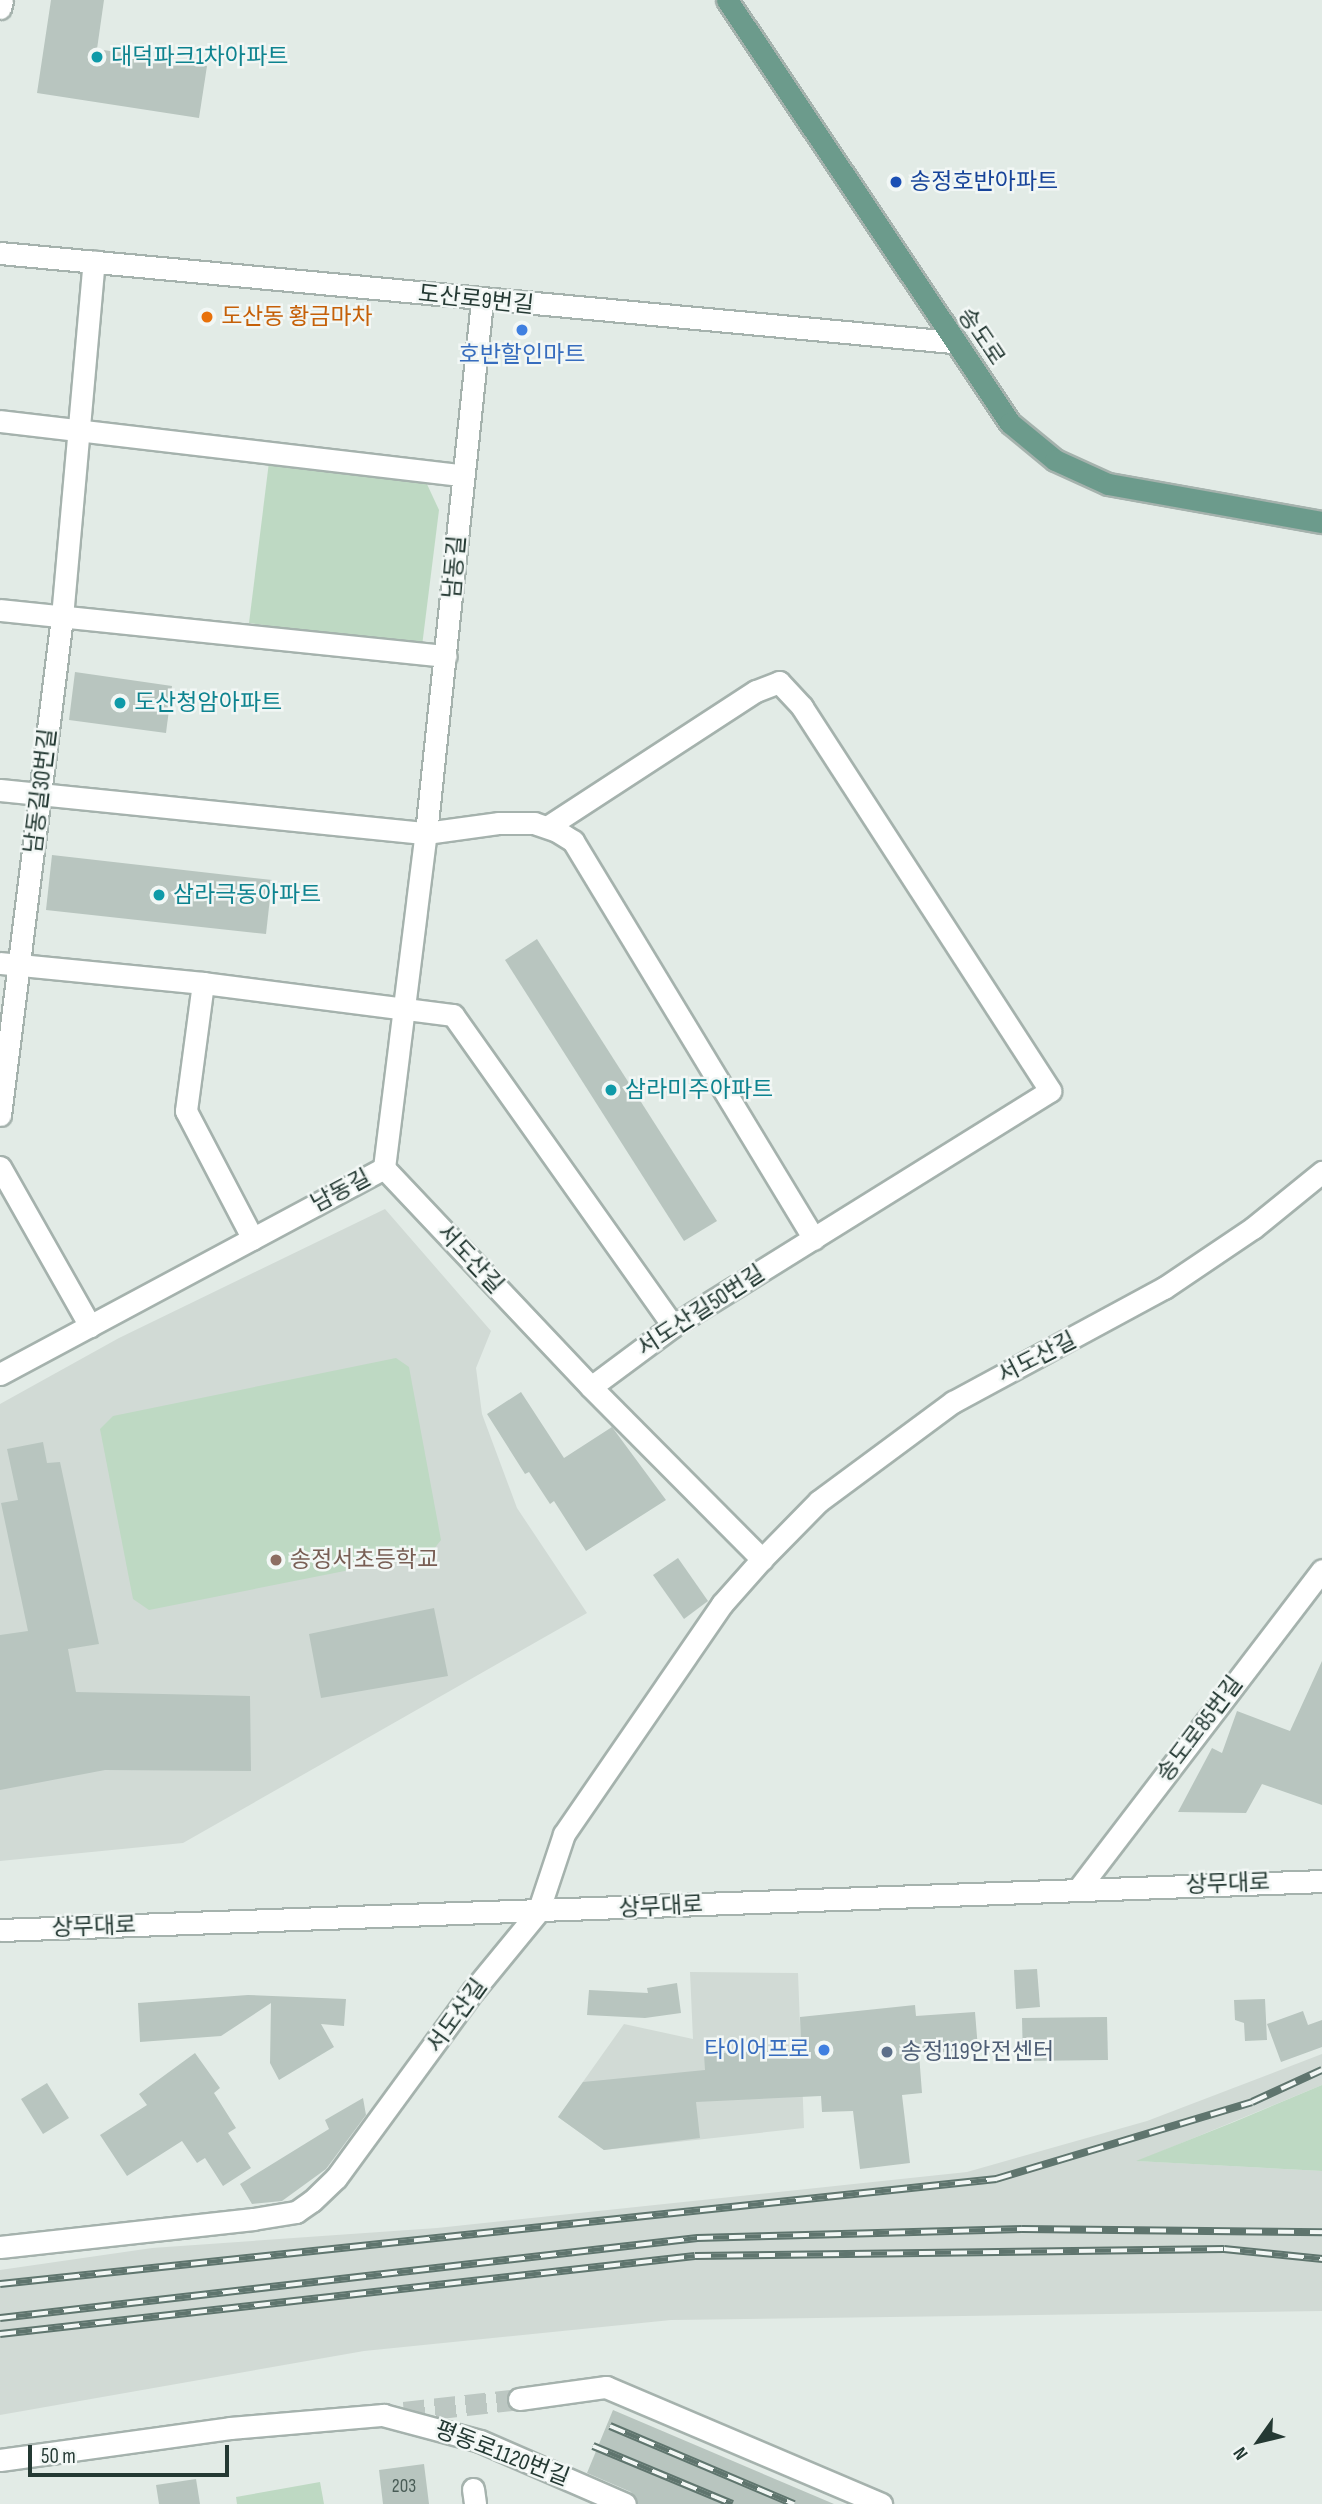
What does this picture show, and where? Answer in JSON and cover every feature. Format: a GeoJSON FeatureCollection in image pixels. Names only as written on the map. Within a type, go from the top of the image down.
{"type":"FeatureCollection","features":[{"type":"Feature","properties":{"kind":"main road","name":"송도로"},"geometry":{"type":"LineString","coordinates":[[727,0],[953,342],[1010,423],[1055,460],[1108,484],[1322,522]]}},
{"type":"Feature","properties":{"kind":"street"},"geometry":{"type":"LineString","coordinates":[[0,8],[2,0]]}},
{"type":"Feature","properties":{"kind":"street","name":"도산로9번길"},"geometry":{"type":"LineString","coordinates":[[0,253],[482,301],[953,342]]}},
{"type":"Feature","properties":{"kind":"street","name":"남동길30번길"},"geometry":{"type":"LineString","coordinates":[[0,1115],[22,965],[62,617],[94,261]]}},
{"type":"Feature","properties":{"kind":"street","name":"남동길"},"geometry":{"type":"LineString","coordinates":[[0,1374],[384,1168],[426,833],[482,301]]}},
{"type":"Feature","properties":{"kind":"street"},"geometry":{"type":"LineString","coordinates":[[0,421],[463,475]]}},
{"type":"Feature","properties":{"kind":"street"},"geometry":{"type":"LineString","coordinates":[[0,610],[446,656]]}},
{"type":"Feature","properties":{"kind":"street","name":"서도산길50번길"},"geometry":{"type":"LineString","coordinates":[[547,827],[756,691],[779,682],[802,707],[1050,1091],[673,1326],[591,1387]]}},
{"type":"Feature","properties":{"kind":"street"},"geometry":{"type":"LineString","coordinates":[[0,790],[426,833],[499,823],[547,827],[573,841],[814,1239]]}},
{"type":"Feature","properties":{"kind":"street"},"geometry":{"type":"LineString","coordinates":[[0,964],[203,983],[453,1015],[673,1326]]}},
{"type":"Feature","properties":{"kind":"street"},"geometry":{"type":"LineString","coordinates":[[203,983],[186,1111],[253,1239]]}},
{"type":"Feature","properties":{"kind":"street"},"geometry":{"type":"LineString","coordinates":[[0,1167],[90,1326]]}},
{"type":"Feature","properties":{"kind":"street","name":"서도산길"},"geometry":{"type":"LineString","coordinates":[[384,1168],[591,1387],[762,1559]]}},
{"type":"Feature","properties":{"kind":"street","name":"서도산길"},"geometry":{"type":"LineString","coordinates":[[0,2248],[296,2212],[337,2178],[473,1991],[538,1912],[564,1834],[722,1604],[762,1559],[820,1501],[942,1409],[1164,1288],[1253,1228],[1322,1172]]}},
{"type":"Feature","properties":{"kind":"street","name":"송도로85번길"},"geometry":{"type":"LineString","coordinates":[[1079,1888],[1322,1570]]}},
{"type":"Feature","properties":{"kind":"street","name":"상무대로"},"geometry":{"type":"LineString","coordinates":[[0,1930],[1322,1881]]}},
{"type":"Feature","properties":{"kind":"street"},"geometry":{"type":"LineString","coordinates":[[519,2399],[606,2387],[881,2504]]}},
{"type":"Feature","properties":{"kind":"street"},"geometry":{"type":"LineString","coordinates":[[383,2415],[404,2412]]}},
{"type":"Feature","properties":{"kind":"street","name":"평동로1120번길"},"geometry":{"type":"LineString","coordinates":[[0,2460],[230,2428],[383,2415],[480,2441],[625,2504]]}},
{"type":"Feature","properties":{"kind":"shaded area","name":"송정서초등학교"},"geometry":{"type":"Polygon","coordinates":[[[385,1209],[491,1331],[476,1368],[482,1414],[517,1508],[587,1613],[183,1843],[0,1861],[0,1404],[119,1338],[385,1209]]]}},
{"type":"Feature","properties":{"kind":"shaded area"},"geometry":{"type":"Polygon","coordinates":[[[690,1972],[798,1973],[804,2128],[604,2150],[558,2117],[624,2024],[693,2039],[690,1972]]]}},
{"type":"Feature","properties":{"kind":"shaded area"},"geometry":{"type":"Polygon","coordinates":[[[1322,2054],[1322,2085],[1138,2161],[1322,2171],[1322,2311],[671,2320],[364,2351],[0,2415],[0,2270],[152,2248],[437,2228],[967,2172],[1147,2121],[1322,2054]]]}},
{"type":"Feature","properties":{"kind":"green space"},"geometry":{"type":"Polygon","coordinates":[[[269,462],[426,482],[439,510],[422,646],[249,623],[269,462]]]}},
{"type":"Feature","properties":{"kind":"green space"},"geometry":{"type":"Polygon","coordinates":[[[396,1358],[409,1367],[441,1540],[430,1554],[149,1610],[133,1599],[100,1429],[113,1416],[396,1358]]]}},
{"type":"Feature","properties":{"kind":"green space"},"geometry":{"type":"Polygon","coordinates":[[[1322,2085],[1322,2171],[1136,2161],[1234,2122],[1322,2085]]]}},
{"type":"Feature","properties":{"kind":"green space"},"geometry":{"type":"Polygon","coordinates":[[[320,2482],[324,2504],[237,2504],[236,2497],[320,2482]]]}},
{"type":"Feature","properties":{"kind":"building","name":"대덕파크1차아파트"},"geometry":{"type":"Polygon","coordinates":[[[51,0],[104,0],[97,49],[207,66],[199,118],[37,93],[51,0]]]}},
{"type":"Feature","properties":{"kind":"building","name":"도산청암아파트"},"geometry":{"type":"Polygon","coordinates":[[[75,672],[172,686],[166,733],[69,720],[75,672]]]}},
{"type":"Feature","properties":{"kind":"building","name":"삼라극동아파트"},"geometry":{"type":"Polygon","coordinates":[[[52,855],[272,880],[266,934],[46,910],[52,855]]]}},
{"type":"Feature","properties":{"kind":"building","name":"삼라미주아파트"},"geometry":{"type":"Polygon","coordinates":[[[537,939],[717,1221],[684,1241],[505,960],[537,939]]]}},
{"type":"Feature","properties":{"kind":"building"},"geometry":{"type":"Polygon","coordinates":[[[521,1392],[564,1458],[612,1427],[666,1500],[586,1551],[554,1501],[550,1504],[529,1472],[525,1474],[487,1414],[521,1392]]]}},
{"type":"Feature","properties":{"kind":"building"},"geometry":{"type":"Polygon","coordinates":[[[43,1442],[47,1463],[60,1462],[99,1644],[68,1649],[76,1692],[250,1696],[251,1771],[105,1770],[0,1790],[0,1635],[28,1631],[1,1503],[18,1500],[7,1449],[43,1442]]]}},
{"type":"Feature","properties":{"kind":"building"},"geometry":{"type":"Polygon","coordinates":[[[678,1558],[708,1601],[684,1619],[653,1575],[678,1558]]]}},
{"type":"Feature","properties":{"kind":"building"},"geometry":{"type":"Polygon","coordinates":[[[434,1608],[448,1676],[321,1698],[309,1634],[434,1608]]]}},
{"type":"Feature","properties":{"kind":"building"},"geometry":{"type":"Polygon","coordinates":[[[1322,1661],[1322,1805],[1262,1784],[1246,1813],[1178,1812],[1212,1748],[1222,1753],[1237,1711],[1290,1731],[1322,1661]]]}},
{"type":"Feature","properties":{"kind":"building"},"geometry":{"type":"Polygon","coordinates":[[[1037,1969],[1040,2007],[1016,2009],[1014,1970],[1037,1969]]]}},
{"type":"Feature","properties":{"kind":"building"},"geometry":{"type":"Polygon","coordinates":[[[677,1983],[681,2013],[645,2018],[587,2015],[589,1990],[648,1993],[647,1988],[677,1983]]]}},
{"type":"Feature","properties":{"kind":"building"},"geometry":{"type":"Polygon","coordinates":[[[248,1995],[346,1999],[344,2026],[321,2024],[334,2047],[279,2080],[270,2063],[271,2003],[221,2036],[140,2042],[138,2003],[248,1995]]]}},
{"type":"Feature","properties":{"kind":"building"},"geometry":{"type":"Polygon","coordinates":[[[1265,1999],[1267,2040],[1245,2041],[1244,2023],[1235,2020],[1234,2000],[1265,1999]]]}},
{"type":"Feature","properties":{"kind":"building"},"geometry":{"type":"Polygon","coordinates":[[[915,2005],[916,2016],[975,2012],[978,2049],[919,2054],[922,2093],[902,2095],[910,2163],[860,2169],[853,2111],[822,2112],[821,2096],[696,2102],[700,2138],[604,2150],[558,2117],[583,2082],[705,2070],[704,2054],[801,2049],[800,2017],[915,2005]]]}},
{"type":"Feature","properties":{"kind":"building"},"geometry":{"type":"Polygon","coordinates":[[[1303,2011],[1308,2025],[1322,2020],[1322,2047],[1281,2062],[1267,2024],[1303,2011]]]}},
{"type":"Feature","properties":{"kind":"building"},"geometry":{"type":"Polygon","coordinates":[[[1107,2017],[1108,2060],[1023,2061],[1022,2018],[1107,2017]]]}},
{"type":"Feature","properties":{"kind":"building"},"geometry":{"type":"Polygon","coordinates":[[[195,2053],[220,2088],[214,2093],[236,2128],[228,2133],[251,2168],[223,2186],[205,2158],[197,2163],[182,2141],[127,2176],[100,2135],[147,2105],[139,2094],[195,2053]]]}},
{"type":"Feature","properties":{"kind":"building"},"geometry":{"type":"Polygon","coordinates":[[[47,2083],[69,2118],[43,2134],[21,2099],[47,2083]]]}},
{"type":"Feature","properties":{"kind":"building"},"geometry":{"type":"Polygon","coordinates":[[[363,2098],[366,2115],[326,2169],[282,2201],[252,2204],[240,2184],[329,2129],[325,2120],[363,2098]]]}},
{"type":"Feature","properties":{"kind":"building"},"geometry":{"type":"Polygon","coordinates":[[[613,2410],[834,2504],[638,2504],[631,2492],[587,2473],[613,2410]]]}},
{"type":"Feature","properties":{"kind":"building"},"geometry":{"type":"Polygon","coordinates":[[[424,2464],[429,2504],[383,2504],[379,2470],[424,2464]]]}},
{"type":"Feature","properties":{"kind":"building"},"geometry":{"type":"Polygon","coordinates":[[[196,2479],[200,2504],[159,2504],[156,2485],[196,2479]]]}},
{"type":"Feature","properties":{"kind":"tunnel"},"geometry":{"type":"LineString","coordinates":[[404,2412],[519,2399]]}},
{"type":"Feature","properties":{"kind":"railway"},"geometry":{"type":"LineString","coordinates":[[0,2284],[996,2179],[1252,2102],[1322,2070]]}},
{"type":"Feature","properties":{"kind":"railway"},"geometry":{"type":"LineString","coordinates":[[0,2318],[697,2238],[1022,2229],[1322,2232]]}},
{"type":"Feature","properties":{"kind":"railway"},"geometry":{"type":"LineString","coordinates":[[0,2334],[695,2256],[1224,2249],[1322,2259]]}},
{"type":"Feature","properties":{"kind":"railway"},"geometry":{"type":"LineString","coordinates":[[610,2426],[794,2504]]}},
{"type":"Feature","properties":{"kind":"railway"},"geometry":{"type":"LineString","coordinates":[[593,2446],[732,2504]]}},
{"type":"Feature","properties":{"kind":"place","name":"대덕파크1차아파트"},"geometry":{"type":"Point","coordinates":[97,57]}},
{"type":"Feature","properties":{"kind":"place","name":"송정호반아파트"},"geometry":{"type":"Point","coordinates":[896,182]}},
{"type":"Feature","properties":{"kind":"place","name":"도산동 황금마차"},"geometry":{"type":"Point","coordinates":[207,317]}},
{"type":"Feature","properties":{"kind":"place","name":"호반할인마트"},"geometry":{"type":"Point","coordinates":[522,330]}},
{"type":"Feature","properties":{"kind":"place","name":"도산청암아파트"},"geometry":{"type":"Point","coordinates":[120,703]}},
{"type":"Feature","properties":{"kind":"place","name":"삼라극동아파트"},"geometry":{"type":"Point","coordinates":[159,895]}},
{"type":"Feature","properties":{"kind":"place","name":"삼라미주아파트"},"geometry":{"type":"Point","coordinates":[611,1090]}},
{"type":"Feature","properties":{"kind":"place","name":"송정서초등학교"},"geometry":{"type":"Point","coordinates":[276,1560]}},
{"type":"Feature","properties":{"kind":"place","name":"타이어프로"},"geometry":{"type":"Point","coordinates":[824,2050]}},
{"type":"Feature","properties":{"kind":"place","name":"송정119안전센터"},"geometry":{"type":"Point","coordinates":[887,2052]}}]}
